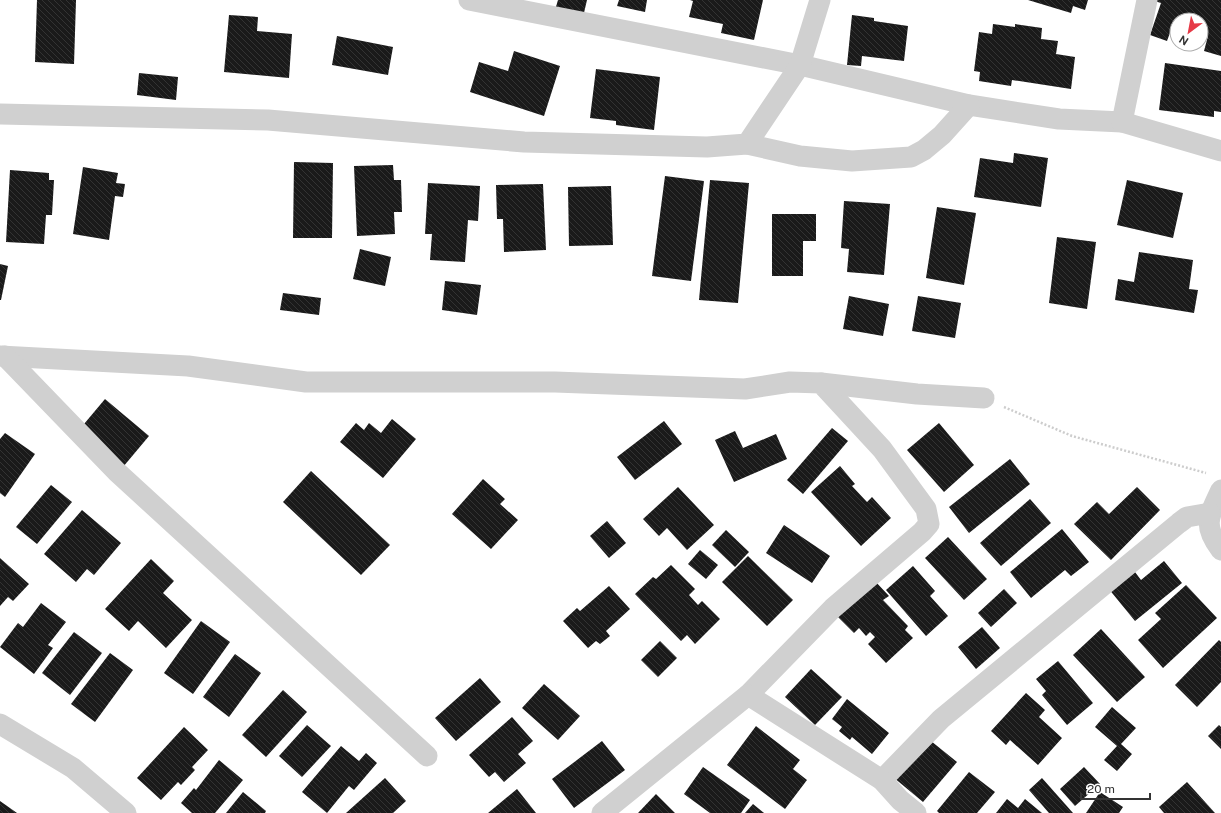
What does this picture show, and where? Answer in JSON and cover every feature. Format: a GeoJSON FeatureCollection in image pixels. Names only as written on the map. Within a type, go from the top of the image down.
{"type":"FeatureCollection","features":[{"type":"Feature","properties":{"kind":"street"},"geometry":{"type":"LineString","coordinates":[[469,0],[505,4],[800,65],[968,105],[1059,119],[1122,122],[1221,151]]}},
{"type":"Feature","properties":{"kind":"street"},"geometry":{"type":"LineString","coordinates":[[747,144],[800,65],[820,0]]}},
{"type":"Feature","properties":{"kind":"street"},"geometry":{"type":"LineString","coordinates":[[1122,122],[1147,0]]}},
{"type":"Feature","properties":{"kind":"street"},"geometry":{"type":"LineString","coordinates":[[0,114],[268,120],[524,142],[707,147],[747,144],[800,156],[852,161],[912,157],[924,150],[942,135],[968,105]]}},
{"type":"Feature","properties":{"kind":"street"},"geometry":{"type":"LineString","coordinates":[[2,356],[188,366],[306,382],[555,382],[745,389],[790,382],[821,383],[917,394],[984,398]]}},
{"type":"Feature","properties":{"kind":"street"},"geometry":{"type":"LineString","coordinates":[[2,356],[117,472],[427,756]]}},
{"type":"Feature","properties":{"kind":"street"},"geometry":{"type":"LineString","coordinates":[[602,813],[748,695],[833,608],[922,532],[929,524],[926,508],[882,448],[821,383]]}},
{"type":"Feature","properties":{"kind":"street"},"geometry":{"type":"LineString","coordinates":[[1217,482],[1209,523],[1211,537],[1221,550]]}},
{"type":"Feature","properties":{"kind":"street"},"geometry":{"type":"LineString","coordinates":[[882,780],[941,719],[1186,517],[1210,513]]}},
{"type":"Feature","properties":{"kind":"street"},"geometry":{"type":"LineString","coordinates":[[748,695],[882,780],[900,800],[916,813]]}},
{"type":"Feature","properties":{"kind":"street"},"geometry":{"type":"LineString","coordinates":[[0,724],[73,768],[126,813]]}},
{"type":"Feature","properties":{"kind":"path"},"geometry":{"type":"LineString","coordinates":[[984,398],[1072,436],[1217,482]]}},
{"type":"Feature","properties":{"kind":"building"},"geometry":{"type":"Polygon","coordinates":[[[37,0],[76,0],[74,64],[35,62],[37,0]]]}},
{"type":"Feature","properties":{"kind":"building"},"geometry":{"type":"Polygon","coordinates":[[[558,0],[587,0],[583,17],[555,10],[558,0]]]}},
{"type":"Feature","properties":{"kind":"building"},"geometry":{"type":"Polygon","coordinates":[[[619,0],[647,0],[645,12],[617,6],[619,0]]]}},
{"type":"Feature","properties":{"kind":"building"},"geometry":{"type":"Polygon","coordinates":[[[690,0],[763,0],[754,40],[721,33],[723,24],[689,17],[693,1],[690,0]]]}},
{"type":"Feature","properties":{"kind":"building"},"geometry":{"type":"Polygon","coordinates":[[[1028,0],[1088,0],[1085,10],[1073,6],[1071,13],[1028,0]]]}},
{"type":"Feature","properties":{"kind":"building"},"geometry":{"type":"Polygon","coordinates":[[[1151,0],[1221,0],[1221,56],[1207,52],[1209,52],[1209,12],[1169,12],[1169,36],[1167,41],[1150,35],[1161,3],[1151,0]]]}},
{"type":"Feature","properties":{"kind":"building"},"geometry":{"type":"Polygon","coordinates":[[[229,15],[258,17],[257,31],[292,34],[289,78],[224,72],[229,15]]]}},
{"type":"Feature","properties":{"kind":"building"},"geometry":{"type":"Polygon","coordinates":[[[852,15],[874,18],[874,21],[908,26],[904,61],[862,56],[861,66],[847,65],[852,15]]]}},
{"type":"Feature","properties":{"kind":"building"},"geometry":{"type":"Polygon","coordinates":[[[993,24],[1015,27],[1015,24],[1042,28],[1041,39],[1058,41],[1056,54],[1075,57],[1071,89],[1012,80],[1011,86],[979,81],[980,72],[974,71],[979,32],[992,34],[993,24]]]}},
{"type":"Feature","properties":{"kind":"building"},"geometry":{"type":"Polygon","coordinates":[[[337,36],[393,47],[388,75],[332,65],[337,36]]]}},
{"type":"Feature","properties":{"kind":"building"},"geometry":{"type":"Polygon","coordinates":[[[514,51],[560,66],[544,116],[470,92],[479,62],[508,71],[514,51]]]}},
{"type":"Feature","properties":{"kind":"building"},"geometry":{"type":"Polygon","coordinates":[[[1165,63],[1221,71],[1221,112],[1214,111],[1214,117],[1159,110],[1165,63]]]}},
{"type":"Feature","properties":{"kind":"building"},"geometry":{"type":"Polygon","coordinates":[[[596,69],[660,77],[654,130],[616,125],[616,121],[590,118],[596,69]]]}},
{"type":"Feature","properties":{"kind":"building"},"geometry":{"type":"Polygon","coordinates":[[[139,73],[178,77],[176,100],[137,95],[139,73]]]}},
{"type":"Feature","properties":{"kind":"building"},"geometry":{"type":"Polygon","coordinates":[[[1014,153],[1048,158],[1041,207],[974,197],[980,158],[1013,163],[1014,153]]]}},
{"type":"Feature","properties":{"kind":"building"},"geometry":{"type":"Polygon","coordinates":[[[294,162],[333,163],[332,238],[293,238],[294,162]]]}},
{"type":"Feature","properties":{"kind":"building"},"geometry":{"type":"Polygon","coordinates":[[[393,165],[394,180],[401,180],[402,212],[394,212],[395,234],[357,236],[354,166],[393,165]]]}},
{"type":"Feature","properties":{"kind":"building"},"geometry":{"type":"Polygon","coordinates":[[[83,167],[118,173],[116,183],[125,184],[123,197],[115,196],[109,240],[73,234],[83,167]]]}},
{"type":"Feature","properties":{"kind":"building"},"geometry":{"type":"Polygon","coordinates":[[[10,170],[49,173],[49,180],[54,180],[52,215],[46,215],[44,244],[6,242],[10,170]]]}},
{"type":"Feature","properties":{"kind":"building"},"geometry":{"type":"Polygon","coordinates":[[[665,176],[704,181],[691,281],[652,276],[665,176]]]}},
{"type":"Feature","properties":{"kind":"building"},"geometry":{"type":"Polygon","coordinates":[[[710,180],[749,183],[738,303],[699,300],[710,180]]]}},
{"type":"Feature","properties":{"kind":"building"},"geometry":{"type":"Polygon","coordinates":[[[1127,180],[1183,193],[1173,238],[1117,225],[1127,180]]]}},
{"type":"Feature","properties":{"kind":"building"},"geometry":{"type":"Polygon","coordinates":[[[428,183],[480,186],[478,221],[468,220],[465,262],[430,260],[432,234],[425,234],[428,183]]]}},
{"type":"Feature","properties":{"kind":"building"},"geometry":{"type":"Polygon","coordinates":[[[543,184],[546,250],[504,252],[503,219],[497,219],[496,185],[543,184]]]}},
{"type":"Feature","properties":{"kind":"building"},"geometry":{"type":"Polygon","coordinates":[[[611,186],[613,245],[569,246],[568,187],[611,186]]]}},
{"type":"Feature","properties":{"kind":"building"},"geometry":{"type":"Polygon","coordinates":[[[844,201],[890,204],[884,275],[847,272],[849,249],[841,248],[844,201]]]}},
{"type":"Feature","properties":{"kind":"building"},"geometry":{"type":"Polygon","coordinates":[[[937,207],[976,213],[964,285],[926,278],[937,207]]]}},
{"type":"Feature","properties":{"kind":"building"},"geometry":{"type":"Polygon","coordinates":[[[772,214],[816,214],[816,241],[803,241],[803,276],[772,276],[772,214]]]}},
{"type":"Feature","properties":{"kind":"building"},"geometry":{"type":"Polygon","coordinates":[[[1057,237],[1096,242],[1087,309],[1049,303],[1057,237]]]}},
{"type":"Feature","properties":{"kind":"building"},"geometry":{"type":"Polygon","coordinates":[[[360,249],[391,257],[385,286],[353,279],[360,249]]]}},
{"type":"Feature","properties":{"kind":"building"},"geometry":{"type":"Polygon","coordinates":[[[1139,252],[1193,260],[1189,289],[1198,290],[1194,313],[1115,300],[1118,279],[1134,282],[1139,252]]]}},
{"type":"Feature","properties":{"kind":"building"},"geometry":{"type":"Polygon","coordinates":[[[0,264],[8,266],[1,300],[0,300],[0,264]]]}},
{"type":"Feature","properties":{"kind":"building"},"geometry":{"type":"Polygon","coordinates":[[[445,281],[481,285],[477,315],[442,310],[445,281]]]}},
{"type":"Feature","properties":{"kind":"building"},"geometry":{"type":"Polygon","coordinates":[[[283,293],[321,298],[319,315],[280,310],[283,293]]]}},
{"type":"Feature","properties":{"kind":"building"},"geometry":{"type":"Polygon","coordinates":[[[849,296],[889,304],[883,336],[843,329],[849,296]]]}},
{"type":"Feature","properties":{"kind":"building"},"geometry":{"type":"Polygon","coordinates":[[[918,296],[961,303],[955,338],[912,331],[918,296]]]}},
{"type":"Feature","properties":{"kind":"building"},"geometry":{"type":"Polygon","coordinates":[[[105,399],[149,436],[123,467],[79,430],[105,399]]]}},
{"type":"Feature","properties":{"kind":"building"},"geometry":{"type":"Polygon","coordinates":[[[392,419],[416,439],[383,478],[340,442],[356,423],[364,430],[369,423],[381,433],[392,419]]]}},
{"type":"Feature","properties":{"kind":"building"},"geometry":{"type":"Polygon","coordinates":[[[664,421],[682,444],[635,480],[617,457],[664,421]]]}},
{"type":"Feature","properties":{"kind":"building"},"geometry":{"type":"Polygon","coordinates":[[[939,423],[974,465],[944,492],[907,450],[939,423]]]}},
{"type":"Feature","properties":{"kind":"building"},"geometry":{"type":"Polygon","coordinates":[[[832,428],[848,441],[803,494],[787,480],[832,428]]]}},
{"type":"Feature","properties":{"kind":"building"},"geometry":{"type":"Polygon","coordinates":[[[735,431],[743,448],[776,434],[787,459],[734,482],[715,440],[735,431]]]}},
{"type":"Feature","properties":{"kind":"building"},"geometry":{"type":"Polygon","coordinates":[[[5,433],[35,454],[5,497],[0,493],[0,439],[5,433]]]}},
{"type":"Feature","properties":{"kind":"building"},"geometry":{"type":"Polygon","coordinates":[[[1010,459],[1030,484],[969,533],[949,507],[1010,459]]]}},
{"type":"Feature","properties":{"kind":"building"},"geometry":{"type":"Polygon","coordinates":[[[840,466],[855,484],[852,486],[867,502],[872,497],[891,518],[861,546],[811,492],[840,466]]]}},
{"type":"Feature","properties":{"kind":"building"},"geometry":{"type":"Polygon","coordinates":[[[311,471],[390,545],[361,575],[283,502],[311,471]]]}},
{"type":"Feature","properties":{"kind":"building"},"geometry":{"type":"Polygon","coordinates":[[[483,479],[505,499],[500,504],[518,520],[491,549],[452,514],[483,479]]]}},
{"type":"Feature","properties":{"kind":"building"},"geometry":{"type":"Polygon","coordinates":[[[51,485],[72,502],[37,544],[16,527],[51,485]]]}},
{"type":"Feature","properties":{"kind":"building"},"geometry":{"type":"Polygon","coordinates":[[[678,487],[714,525],[687,550],[667,528],[659,536],[643,519],[678,487]]]}},
{"type":"Feature","properties":{"kind":"building"},"geometry":{"type":"Polygon","coordinates":[[[1137,487],[1160,510],[1111,560],[1074,524],[1097,502],[1109,514],[1137,487]]]}},
{"type":"Feature","properties":{"kind":"building"},"geometry":{"type":"Polygon","coordinates":[[[1030,499],[1051,523],[1001,566],[980,543],[1030,499]]]}},
{"type":"Feature","properties":{"kind":"building"},"geometry":{"type":"Polygon","coordinates":[[[82,510],[121,543],[94,575],[87,569],[76,582],[44,554],[82,510]]]}},
{"type":"Feature","properties":{"kind":"building"},"geometry":{"type":"Polygon","coordinates":[[[607,521],[626,543],[609,558],[590,536],[607,521]]]}},
{"type":"Feature","properties":{"kind":"building"},"geometry":{"type":"Polygon","coordinates":[[[784,525],[830,556],[812,583],[766,553],[784,525]]]}},
{"type":"Feature","properties":{"kind":"building"},"geometry":{"type":"Polygon","coordinates":[[[1062,529],[1089,562],[1071,576],[1065,570],[1031,598],[1010,572],[1062,529]]]}},
{"type":"Feature","properties":{"kind":"building"},"geometry":{"type":"Polygon","coordinates":[[[726,530],[749,552],[735,567],[712,545],[726,530]]]}},
{"type":"Feature","properties":{"kind":"building"},"geometry":{"type":"Polygon","coordinates":[[[948,537],[987,579],[964,600],[925,558],[948,537]]]}},
{"type":"Feature","properties":{"kind":"building"},"geometry":{"type":"Polygon","coordinates":[[[700,550],[718,565],[706,579],[688,564],[700,550]]]}},
{"type":"Feature","properties":{"kind":"building"},"geometry":{"type":"Polygon","coordinates":[[[748,556],[793,600],[767,626],[722,582],[748,556]]]}},
{"type":"Feature","properties":{"kind":"building"},"geometry":{"type":"Polygon","coordinates":[[[0,558],[29,584],[13,601],[8,597],[0,606],[0,558]]]}},
{"type":"Feature","properties":{"kind":"building"},"geometry":{"type":"Polygon","coordinates":[[[151,559],[174,581],[163,593],[192,620],[166,648],[138,621],[129,631],[105,609],[151,559]]]}},
{"type":"Feature","properties":{"kind":"building"},"geometry":{"type":"Polygon","coordinates":[[[1164,561],[1182,583],[1135,621],[1108,588],[1132,568],[1141,580],[1164,561]]]}},
{"type":"Feature","properties":{"kind":"building"},"geometry":{"type":"Polygon","coordinates":[[[671,565],[695,589],[689,595],[698,605],[702,601],[720,619],[695,644],[687,635],[681,641],[635,594],[653,577],[656,579],[671,565]]]}},
{"type":"Feature","properties":{"kind":"building"},"geometry":{"type":"Polygon","coordinates":[[[913,566],[935,591],[930,596],[948,616],[926,636],[886,590],[913,566]]]}},
{"type":"Feature","properties":{"kind":"building"},"geometry":{"type":"Polygon","coordinates":[[[875,581],[889,596],[883,600],[908,626],[905,630],[913,638],[886,663],[868,644],[875,637],[870,632],[866,636],[859,628],[854,633],[838,617],[875,581]]]}},
{"type":"Feature","properties":{"kind":"building"},"geometry":{"type":"Polygon","coordinates":[[[1186,585],[1217,618],[1163,668],[1138,640],[1161,619],[1155,613],[1186,585]]]}},
{"type":"Feature","properties":{"kind":"building"},"geometry":{"type":"Polygon","coordinates":[[[609,586],[630,609],[606,631],[610,636],[600,644],[596,641],[588,648],[563,621],[577,608],[580,611],[609,586]]]}},
{"type":"Feature","properties":{"kind":"building"},"geometry":{"type":"Polygon","coordinates":[[[1004,589],[1017,603],[991,627],[978,613],[1004,589]]]}},
{"type":"Feature","properties":{"kind":"building"},"geometry":{"type":"Polygon","coordinates":[[[41,603],[66,622],[48,645],[53,648],[34,674],[0,647],[18,623],[23,627],[41,603]]]}},
{"type":"Feature","properties":{"kind":"building"},"geometry":{"type":"Polygon","coordinates":[[[201,621],[230,642],[193,694],[164,673],[201,621]]]}},
{"type":"Feature","properties":{"kind":"building"},"geometry":{"type":"Polygon","coordinates":[[[982,627],[1000,648],[976,669],[958,647],[982,627]]]}},
{"type":"Feature","properties":{"kind":"building"},"geometry":{"type":"Polygon","coordinates":[[[1101,629],[1145,677],[1117,702],[1073,655],[1101,629]]]}},
{"type":"Feature","properties":{"kind":"building"},"geometry":{"type":"Polygon","coordinates":[[[74,632],[102,653],[70,695],[42,673],[74,632]]]}},
{"type":"Feature","properties":{"kind":"building"},"geometry":{"type":"Polygon","coordinates":[[[1219,640],[1221,642],[1221,682],[1197,707],[1175,685],[1219,640]]]}},
{"type":"Feature","properties":{"kind":"building"},"geometry":{"type":"Polygon","coordinates":[[[660,641],[677,658],[658,677],[641,660],[660,641]]]}},
{"type":"Feature","properties":{"kind":"building"},"geometry":{"type":"Polygon","coordinates":[[[110,653],[133,670],[95,722],[71,704],[110,653]]]}},
{"type":"Feature","properties":{"kind":"building"},"geometry":{"type":"Polygon","coordinates":[[[235,654],[261,673],[229,717],[203,697],[235,654]]]}},
{"type":"Feature","properties":{"kind":"building"},"geometry":{"type":"Polygon","coordinates":[[[1058,661],[1093,703],[1067,725],[1042,695],[1046,691],[1036,679],[1058,661]]]}},
{"type":"Feature","properties":{"kind":"building"},"geometry":{"type":"Polygon","coordinates":[[[811,669],[842,697],[815,725],[785,697],[811,669]]]}},
{"type":"Feature","properties":{"kind":"building"},"geometry":{"type":"Polygon","coordinates":[[[480,678],[501,702],[456,741],[435,718],[480,678]]]}},
{"type":"Feature","properties":{"kind":"building"},"geometry":{"type":"Polygon","coordinates":[[[544,684],[580,716],[558,740],[522,708],[544,684]]]}},
{"type":"Feature","properties":{"kind":"building"},"geometry":{"type":"Polygon","coordinates":[[[283,690],[307,712],[266,757],[242,735],[283,690]]]}},
{"type":"Feature","properties":{"kind":"building"},"geometry":{"type":"Polygon","coordinates":[[[1026,693],[1045,710],[1039,717],[1062,738],[1038,765],[1010,740],[1006,745],[991,731],[1026,693]]]}},
{"type":"Feature","properties":{"kind":"building"},"geometry":{"type":"Polygon","coordinates":[[[847,699],[889,733],[872,754],[852,737],[850,740],[839,731],[842,727],[832,719],[847,699]]]}},
{"type":"Feature","properties":{"kind":"building"},"geometry":{"type":"Polygon","coordinates":[[[1112,707],[1136,728],[1121,744],[1132,754],[1117,771],[1104,760],[1117,746],[1095,727],[1112,707]]]}},
{"type":"Feature","properties":{"kind":"building"},"geometry":{"type":"Polygon","coordinates":[[[512,717],[533,741],[518,754],[526,763],[504,782],[495,772],[489,777],[469,755],[512,717]]]}},
{"type":"Feature","properties":{"kind":"building"},"geometry":{"type":"Polygon","coordinates":[[[307,725],[331,746],[302,777],[279,756],[307,725]]]}},
{"type":"Feature","properties":{"kind":"building"},"geometry":{"type":"Polygon","coordinates":[[[1219,725],[1221,727],[1221,749],[1208,736],[1219,725]]]}},
{"type":"Feature","properties":{"kind":"building"},"geometry":{"type":"Polygon","coordinates":[[[756,726],[800,760],[793,769],[807,780],[785,809],[727,765],[756,726]]]}},
{"type":"Feature","properties":{"kind":"building"},"geometry":{"type":"Polygon","coordinates":[[[184,727],[208,750],[192,767],[195,770],[181,785],[178,782],[161,800],[137,778],[184,727]]]}},
{"type":"Feature","properties":{"kind":"building"},"geometry":{"type":"Polygon","coordinates":[[[602,741],[625,770],[574,808],[552,779],[602,741]]]}},
{"type":"Feature","properties":{"kind":"building"},"geometry":{"type":"Polygon","coordinates":[[[931,741],[957,762],[923,802],[893,777],[931,741]]]}},
{"type":"Feature","properties":{"kind":"building"},"geometry":{"type":"Polygon","coordinates":[[[341,746],[359,761],[366,753],[377,763],[354,790],[349,786],[327,813],[302,792],[341,746]]]}},
{"type":"Feature","properties":{"kind":"building"},"geometry":{"type":"Polygon","coordinates":[[[219,760],[243,780],[215,813],[192,813],[181,803],[194,788],[196,790],[219,760]]]}},
{"type":"Feature","properties":{"kind":"building"},"geometry":{"type":"Polygon","coordinates":[[[703,767],[750,800],[741,813],[710,813],[684,794],[703,767]]]}},
{"type":"Feature","properties":{"kind":"building"},"geometry":{"type":"Polygon","coordinates":[[[1084,767],[1100,784],[1075,806],[1060,789],[1084,767]]]}},
{"type":"Feature","properties":{"kind":"building"},"geometry":{"type":"Polygon","coordinates":[[[969,772],[995,792],[977,813],[939,813],[937,811],[969,772]]]}},
{"type":"Feature","properties":{"kind":"building"},"geometry":{"type":"Polygon","coordinates":[[[385,778],[406,801],[393,813],[346,813],[385,778]]]}},
{"type":"Feature","properties":{"kind":"building"},"geometry":{"type":"Polygon","coordinates":[[[1042,778],[1073,813],[1049,813],[1029,790],[1042,778]]]}},
{"type":"Feature","properties":{"kind":"building"},"geometry":{"type":"Polygon","coordinates":[[[1187,782],[1215,813],[1164,813],[1159,807],[1187,782]]]}},
{"type":"Feature","properties":{"kind":"building"},"geometry":{"type":"Polygon","coordinates":[[[517,789],[536,813],[488,813],[517,789]]]}},
{"type":"Feature","properties":{"kind":"building"},"geometry":{"type":"Polygon","coordinates":[[[243,792],[266,811],[265,813],[226,813],[243,792]]]}},
{"type":"Feature","properties":{"kind":"building"},"geometry":{"type":"Polygon","coordinates":[[[1100,792],[1123,807],[1119,813],[1086,813],[1100,792]]]}},
{"type":"Feature","properties":{"kind":"building"},"geometry":{"type":"Polygon","coordinates":[[[656,794],[675,813],[638,813],[656,794]]]}},
{"type":"Feature","properties":{"kind":"building"},"geometry":{"type":"Polygon","coordinates":[[[1007,799],[1018,808],[1025,799],[1042,813],[996,813],[1007,799]]]}},
{"type":"Feature","properties":{"kind":"building"},"geometry":{"type":"Polygon","coordinates":[[[0,801],[17,813],[0,813],[0,801]]]}},
{"type":"Feature","properties":{"kind":"building"},"geometry":{"type":"Polygon","coordinates":[[[753,804],[764,813],[745,813],[753,804]]]}}]}
